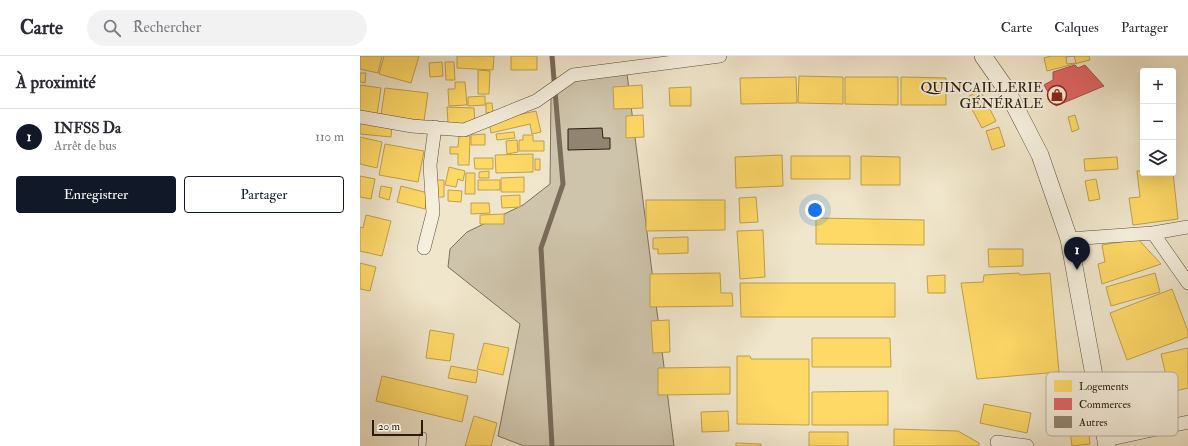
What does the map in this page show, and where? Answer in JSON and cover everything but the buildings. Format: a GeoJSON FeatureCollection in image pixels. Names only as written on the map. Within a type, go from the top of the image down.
{"type":"FeatureCollection","features":[{"type":"Feature","properties":{"kind":"street"},"geometry":{"type":"LineString","coordinates":[[360,117],[412,126],[464,130],[536,100],[573,75],[720,56]]}},
{"type":"Feature","properties":{"kind":"street"},"geometry":{"type":"LineString","coordinates":[[983,56],[1006,89],[1040,155],[1069,239],[1093,372]]}},
{"type":"Feature","properties":{"kind":"street"},"geometry":{"type":"LineString","coordinates":[[424,248],[433,213],[430,165],[435,127]]}},
{"type":"Feature","properties":{"kind":"street"},"geometry":{"type":"LineString","coordinates":[[1069,239],[1153,233],[1188,227]]}},
{"type":"Feature","properties":{"kind":"street"},"geometry":{"type":"LineString","coordinates":[[1153,233],[1188,284]]}},
{"type":"Feature","properties":{"kind":"street"},"geometry":{"type":"LineString","coordinates":[[1178,425],[1188,422]]}},
{"type":"Feature","properties":{"kind":"street"},"geometry":{"type":"LineString","coordinates":[[1106,443],[1133,436]]}},
{"type":"Feature","properties":{"kind":"street"},"geometry":{"type":"LineString","coordinates":[[997,442],[1027,446]]}},
{"type":"Feature","properties":{"kind":"lane"},"geometry":{"type":"LineString","coordinates":[[422,446],[423,436]]}},
{"type":"Feature","properties":{"kind":"shaded area"},"geometry":{"type":"Polygon","coordinates":[[[626,66],[674,446],[524,446],[498,436],[520,324],[448,267],[450,249],[467,232],[523,205],[550,184],[551,97],[573,73],[626,66]]]}},
{"type":"Feature","properties":{"kind":"waterway"},"geometry":{"type":"LineString","coordinates":[[552,56],[563,184],[541,248],[552,446]]}},
{"type":"Feature","properties":{"kind":"place","name":"QUINCAILLERIE GÉNÉRALE"},"geometry":{"type":"Point","coordinates":[1057,95]}},
{"type":"Feature","properties":{"kind":"place","name":"INFSS Da"},"geometry":{"type":"Point","coordinates":[1077,270]}}]}
